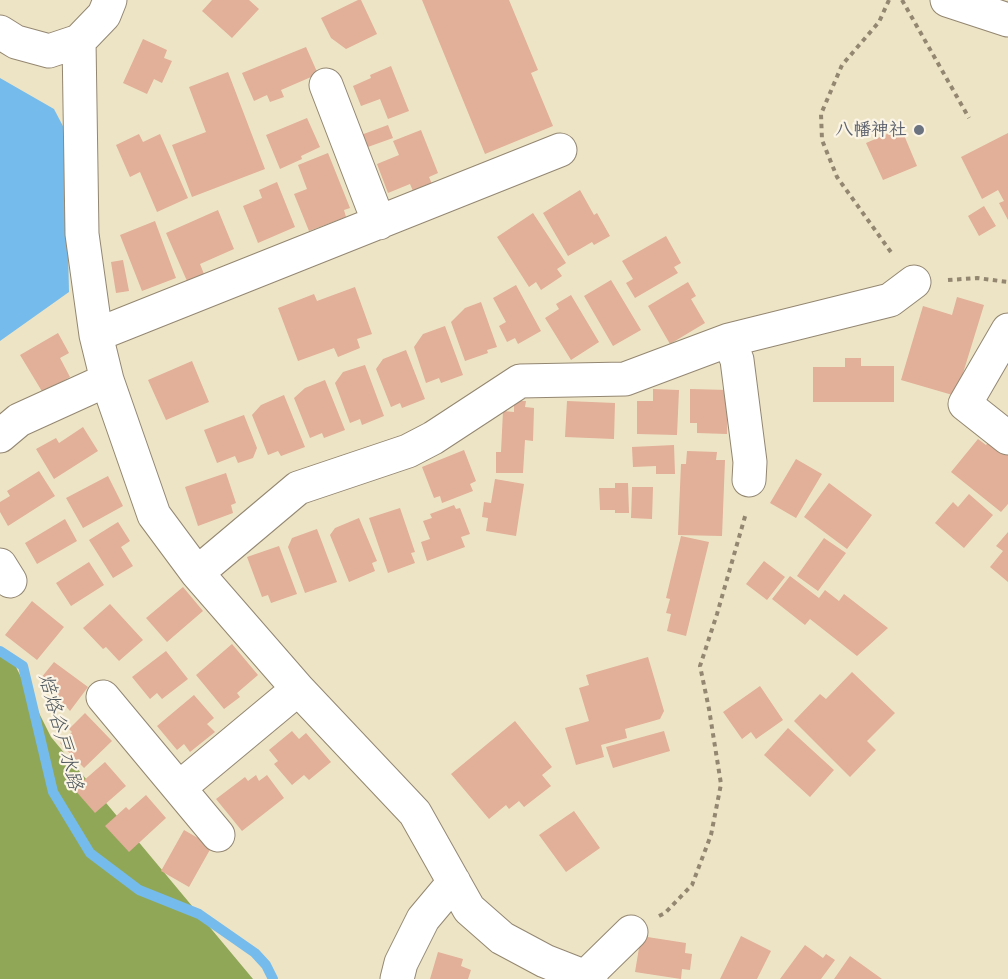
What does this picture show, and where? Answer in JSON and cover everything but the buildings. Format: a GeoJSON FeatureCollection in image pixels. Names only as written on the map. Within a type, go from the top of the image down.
{"type":"FeatureCollection","features":[{"type":"Feature","properties":{"kind":"street"},"geometry":{"type":"LineString","coordinates":[[963,2],[1008,20]]}},
{"type":"Feature","properties":{"kind":"street"},"geometry":{"type":"LineString","coordinates":[[0,32],[16,42],[49,51],[79,41],[107,7]]}},
{"type":"Feature","properties":{"kind":"street"},"geometry":{"type":"LineString","coordinates":[[79,41],[82,234],[96,335],[107,380],[154,515],[197,573],[298,689],[415,813],[469,909],[502,938],[545,961],[586,978],[631,932]]}},
{"type":"Feature","properties":{"kind":"street"},"geometry":{"type":"LineString","coordinates":[[326,86],[379,223]]}},
{"type":"Feature","properties":{"kind":"street"},"geometry":{"type":"LineString","coordinates":[[96,335],[560,150]]}},
{"type":"Feature","properties":{"kind":"street"},"geometry":{"type":"LineString","coordinates":[[197,573],[298,489],[408,451],[433,438],[520,381],[625,380],[729,340],[890,300],[914,282]]}},
{"type":"Feature","properties":{"kind":"street"},"geometry":{"type":"LineString","coordinates":[[1008,330],[965,404],[1008,438]]}},
{"type":"Feature","properties":{"kind":"street"},"geometry":{"type":"LineString","coordinates":[[729,340],[737,360],[750,462],[749,480]]}},
{"type":"Feature","properties":{"kind":"street"},"geometry":{"type":"LineString","coordinates":[[0,436],[20,420],[107,380]]}},
{"type":"Feature","properties":{"kind":"street"},"geometry":{"type":"LineString","coordinates":[[179,788],[298,689]]}},
{"type":"Feature","properties":{"kind":"street"},"geometry":{"type":"LineString","coordinates":[[103,697],[218,835]]}},
{"type":"Feature","properties":{"kind":"street"},"geometry":{"type":"LineString","coordinates":[[397,979],[401,963],[423,919],[454,882]]}},
{"type":"Feature","properties":{"kind":"path"},"geometry":{"type":"LineString","coordinates":[[889,0],[879,22],[842,65],[821,114],[822,140],[837,177],[914,282],[977,279],[1008,282]]}},
{"type":"Feature","properties":{"kind":"path"},"geometry":{"type":"LineString","coordinates":[[902,0],[969,118]]}},
{"type":"Feature","properties":{"kind":"path"},"geometry":{"type":"LineString","coordinates":[[631,932],[665,913],[692,885],[711,835],[721,784],[700,666],[745,521],[749,480]]}},
{"type":"Feature","properties":{"kind":"green space"},"geometry":{"type":"Polygon","coordinates":[[[0,656],[14,663],[51,737],[253,979],[0,979],[0,656]]]}},
{"type":"Feature","properties":{"kind":"water"},"geometry":{"type":"Polygon","coordinates":[[[0,78],[54,109],[65,130],[69,292],[0,341],[0,78]]]}},
{"type":"Feature","properties":{"kind":"waterway","name":"焙烙谷戸水路"},"geometry":{"type":"LineString","coordinates":[[0,651],[23,666],[53,792],[90,853],[139,890],[199,914],[255,953],[266,965],[273,979]]}},
{"type":"Feature","properties":{"kind":"place","name":"八幡神社"},"geometry":{"type":"Point","coordinates":[919,130]}}]}
